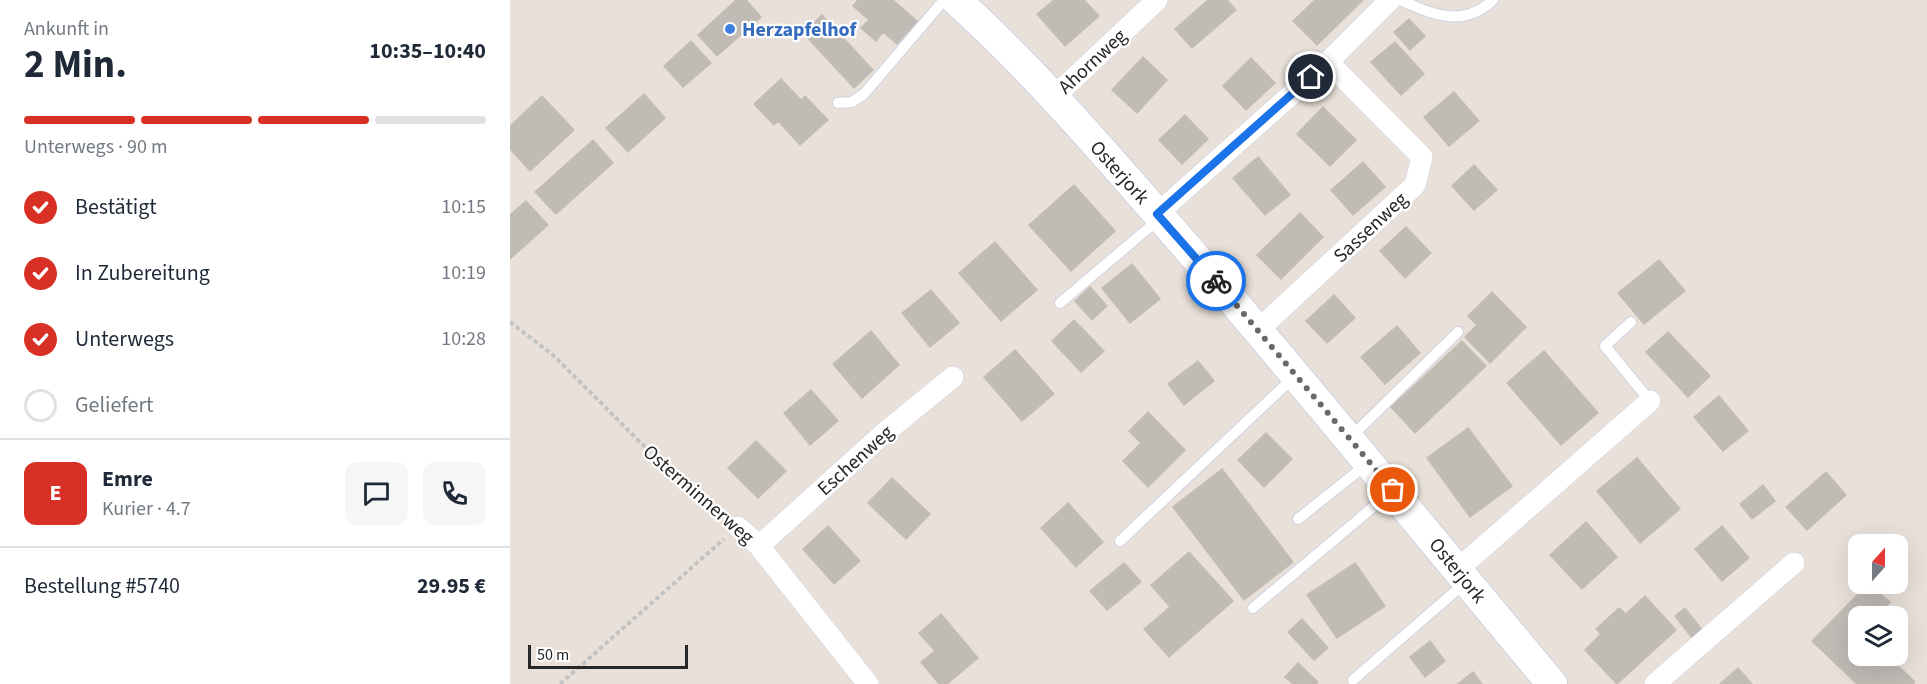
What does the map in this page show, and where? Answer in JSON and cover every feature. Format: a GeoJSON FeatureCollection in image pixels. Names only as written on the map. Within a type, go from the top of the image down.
{"type":"FeatureCollection","features":[{"type":"Feature","properties":{"kind":"main road","name":"Osterjork"},"geometry":{"type":"LineString","coordinates":[[956,0],[1054,97],[1159,216],[1350,438],[1552,684]]}},
{"type":"Feature","properties":{"kind":"street","name":"Ahornweg"},"geometry":{"type":"LineString","coordinates":[[1054,97],[1157,0]]}},
{"type":"Feature","properties":{"kind":"street"},"geometry":{"type":"LineString","coordinates":[[1159,216],[1328,62],[1390,0]]}},
{"type":"Feature","properties":{"kind":"street","name":"Sassenweg"},"geometry":{"type":"LineString","coordinates":[[1258,330],[1415,185],[1422,157],[1328,62]]}},
{"type":"Feature","properties":{"kind":"street","name":"Eschenweg"},"geometry":{"type":"LineString","coordinates":[[759,546],[882,435],[953,377]]}},
{"type":"Feature","properties":{"kind":"street"},"geometry":{"type":"LineString","coordinates":[[1462,576],[1650,401]]}},
{"type":"Feature","properties":{"kind":"street","name":"Osterminnerweg"},"geometry":{"type":"LineString","coordinates":[[738,527],[759,546],[868,684]]}},
{"type":"Feature","properties":{"kind":"street"},"geometry":{"type":"LineString","coordinates":[[1654,684],[1794,563]]}},
{"type":"Feature","properties":{"kind":"lane"},"geometry":{"type":"LineString","coordinates":[[838,103],[852,102],[864,94],[944,0]]}},
{"type":"Feature","properties":{"kind":"lane"},"geometry":{"type":"LineString","coordinates":[[1400,0],[1429,12],[1459,18],[1483,9],[1493,0]]}},
{"type":"Feature","properties":{"kind":"lane"},"geometry":{"type":"LineString","coordinates":[[1060,303],[1159,216]]}},
{"type":"Feature","properties":{"kind":"lane"},"geometry":{"type":"LineString","coordinates":[[1631,322],[1605,346],[1650,401]]}},
{"type":"Feature","properties":{"kind":"lane"},"geometry":{"type":"LineString","coordinates":[[1350,438],[1458,332]]}},
{"type":"Feature","properties":{"kind":"lane"},"geometry":{"type":"LineString","coordinates":[[1120,541],[1296,375]]}},
{"type":"Feature","properties":{"kind":"lane"},"geometry":{"type":"LineString","coordinates":[[1298,519],[1370,462]]}},
{"type":"Feature","properties":{"kind":"lane"},"geometry":{"type":"LineString","coordinates":[[1253,608],[1393,490]]}},
{"type":"Feature","properties":{"kind":"lane"},"geometry":{"type":"LineString","coordinates":[[1353,680],[1462,576]]}},
{"type":"Feature","properties":{"kind":"path","name":"Osterminnerweg"},"geometry":{"type":"LineString","coordinates":[[510,322],[553,355],[654,456],[738,527]]}},
{"type":"Feature","properties":{"kind":"path"},"geometry":{"type":"LineString","coordinates":[[560,684],[738,527]]}},
{"type":"Feature","properties":{"kind":"building"},"geometry":{"type":"Polygon","coordinates":[[[736,0],[746,0],[761,17],[717,56],[698,35],[736,0]]]}},
{"type":"Feature","properties":{"kind":"building"},"geometry":{"type":"Polygon","coordinates":[[[858,0],[893,0],[917,21],[897,44],[883,32],[876,41],[861,28],[869,20],[853,6],[858,0]]]}},
{"type":"Feature","properties":{"kind":"building"},"geometry":{"type":"Polygon","coordinates":[[[1054,0],[1084,0],[1099,16],[1065,46],[1037,14],[1054,0]]]}},
{"type":"Feature","properties":{"kind":"building"},"geometry":{"type":"Polygon","coordinates":[[[1208,0],[1227,0],[1236,10],[1192,48],[1175,29],[1208,0]]]}},
{"type":"Feature","properties":{"kind":"building"},"geometry":{"type":"Polygon","coordinates":[[[1315,0],[1363,0],[1317,45],[1293,21],[1315,0]]]}},
{"type":"Feature","properties":{"kind":"building"},"geometry":{"type":"Polygon","coordinates":[[[822,15],[873,70],[854,88],[803,33],[822,15]]]}},
{"type":"Feature","properties":{"kind":"building"},"geometry":{"type":"Polygon","coordinates":[[[1409,19],[1425,36],[1410,50],[1394,32],[1409,19]]]}},
{"type":"Feature","properties":{"kind":"building"},"geometry":{"type":"Polygon","coordinates":[[[691,41],[711,63],[683,87],[664,66],[691,41]]]}},
{"type":"Feature","properties":{"kind":"building"},"geometry":{"type":"Polygon","coordinates":[[[1395,42],[1424,74],[1401,95],[1371,62],[1395,42]]]}},
{"type":"Feature","properties":{"kind":"building"},"geometry":{"type":"Polygon","coordinates":[[[1143,57],[1167,80],[1137,113],[1112,90],[1143,57]]]}},
{"type":"Feature","properties":{"kind":"building"},"geometry":{"type":"Polygon","coordinates":[[[1251,58],[1275,83],[1246,110],[1223,86],[1251,58]]]}},
{"type":"Feature","properties":{"kind":"building"},"geometry":{"type":"Polygon","coordinates":[[[781,79],[801,100],[805,96],[828,120],[800,145],[778,121],[774,125],[754,104],[781,79]]]}},
{"type":"Feature","properties":{"kind":"building"},"geometry":{"type":"Polygon","coordinates":[[[1454,92],[1479,121],[1449,146],[1424,117],[1454,92]]]}},
{"type":"Feature","properties":{"kind":"building"},"geometry":{"type":"Polygon","coordinates":[[[644,94],[665,118],[628,152],[606,128],[644,94]]]}},
{"type":"Feature","properties":{"kind":"building"},"geometry":{"type":"Polygon","coordinates":[[[542,96],[574,130],[530,171],[510,149],[510,126],[542,96]]]}},
{"type":"Feature","properties":{"kind":"building"},"geometry":{"type":"Polygon","coordinates":[[[1323,107],[1356,140],[1330,166],[1297,134],[1323,107]]]}},
{"type":"Feature","properties":{"kind":"building"},"geometry":{"type":"Polygon","coordinates":[[[1185,115],[1208,139],[1182,164],[1159,140],[1185,115]]]}},
{"type":"Feature","properties":{"kind":"building"},"geometry":{"type":"Polygon","coordinates":[[[593,140],[613,163],[556,214],[535,192],[593,140]]]}},
{"type":"Feature","properties":{"kind":"building"},"geometry":{"type":"Polygon","coordinates":[[[1258,157],[1290,195],[1265,215],[1233,178],[1258,157]]]}},
{"type":"Feature","properties":{"kind":"building"},"geometry":{"type":"Polygon","coordinates":[[[1363,162],[1385,187],[1353,215],[1331,190],[1363,162]]]}},
{"type":"Feature","properties":{"kind":"building"},"geometry":{"type":"Polygon","coordinates":[[[1474,165],[1497,190],[1474,210],[1452,186],[1474,165]]]}},
{"type":"Feature","properties":{"kind":"building"},"geometry":{"type":"Polygon","coordinates":[[[1074,185],[1115,231],[1071,271],[1029,225],[1074,185]]]}},
{"type":"Feature","properties":{"kind":"building"},"geometry":{"type":"Polygon","coordinates":[[[526,201],[548,225],[510,259],[510,215],[526,201]]]}},
{"type":"Feature","properties":{"kind":"building"},"geometry":{"type":"Polygon","coordinates":[[[1300,213],[1323,237],[1281,279],[1257,255],[1300,213]]]}},
{"type":"Feature","properties":{"kind":"building"},"geometry":{"type":"Polygon","coordinates":[[[1406,227],[1431,253],[1405,278],[1380,251],[1406,227]]]}},
{"type":"Feature","properties":{"kind":"building"},"geometry":{"type":"Polygon","coordinates":[[[995,242],[1037,290],[1001,321],[959,273],[995,242]]]}},
{"type":"Feature","properties":{"kind":"building"},"geometry":{"type":"Polygon","coordinates":[[[1659,260],[1685,291],[1644,324],[1618,293],[1659,260]]]}},
{"type":"Feature","properties":{"kind":"building"},"geometry":{"type":"Polygon","coordinates":[[[1132,264],[1160,299],[1130,323],[1102,288],[1132,264]]]}},
{"type":"Feature","properties":{"kind":"building"},"geometry":{"type":"Polygon","coordinates":[[[1090,287],[1107,306],[1092,320],[1075,301],[1090,287]]]}},
{"type":"Feature","properties":{"kind":"building"},"geometry":{"type":"Polygon","coordinates":[[[931,290],[959,323],[930,347],[902,313],[931,290]]]}},
{"type":"Feature","properties":{"kind":"building"},"geometry":{"type":"Polygon","coordinates":[[[1492,292],[1526,327],[1490,363],[1465,337],[1477,325],[1468,316],[1492,292]]]}},
{"type":"Feature","properties":{"kind":"building"},"geometry":{"type":"Polygon","coordinates":[[[1334,295],[1355,318],[1327,343],[1306,321],[1334,295]]]}},
{"type":"Feature","properties":{"kind":"building"},"geometry":{"type":"Polygon","coordinates":[[[1074,320],[1104,351],[1081,372],[1052,341],[1074,320]]]}},
{"type":"Feature","properties":{"kind":"building"},"geometry":{"type":"Polygon","coordinates":[[[1397,326],[1420,353],[1385,384],[1361,357],[1397,326]]]}},
{"type":"Feature","properties":{"kind":"building"},"geometry":{"type":"Polygon","coordinates":[[[871,331],[899,365],[862,398],[833,364],[871,331]]]}},
{"type":"Feature","properties":{"kind":"building"},"geometry":{"type":"Polygon","coordinates":[[[1668,332],[1710,376],[1688,397],[1646,352],[1668,332]]]}},
{"type":"Feature","properties":{"kind":"building"},"geometry":{"type":"Polygon","coordinates":[[[1462,341],[1486,366],[1415,433],[1391,407],[1462,341]]]}},
{"type":"Feature","properties":{"kind":"building"},"geometry":{"type":"Polygon","coordinates":[[[1015,350],[1054,394],[1022,421],[984,377],[1015,350]]]}},
{"type":"Feature","properties":{"kind":"building"},"geometry":{"type":"Polygon","coordinates":[[[1544,351],[1598,413],[1561,445],[1507,383],[1544,351]]]}},
{"type":"Feature","properties":{"kind":"building"},"geometry":{"type":"Polygon","coordinates":[[[1198,361],[1214,381],[1184,405],[1168,384],[1198,361]]]}},
{"type":"Feature","properties":{"kind":"building"},"geometry":{"type":"Polygon","coordinates":[[[811,390],[838,421],[810,445],[784,413],[811,390]]]}},
{"type":"Feature","properties":{"kind":"building"},"geometry":{"type":"Polygon","coordinates":[[[1719,396],[1748,431],[1723,451],[1694,417],[1719,396]]]}},
{"type":"Feature","properties":{"kind":"building"},"geometry":{"type":"Polygon","coordinates":[[[1148,412],[1185,450],[1148,487],[1123,461],[1141,443],[1129,431],[1148,412]]]}},
{"type":"Feature","properties":{"kind":"building"},"geometry":{"type":"Polygon","coordinates":[[[1468,428],[1512,486],[1470,517],[1427,458],[1468,428]]]}},
{"type":"Feature","properties":{"kind":"building"},"geometry":{"type":"Polygon","coordinates":[[[1266,433],[1292,459],[1264,487],[1238,460],[1266,433]]]}},
{"type":"Feature","properties":{"kind":"building"},"geometry":{"type":"Polygon","coordinates":[[[756,441],[786,471],[758,498],[728,468],[756,441]]]}},
{"type":"Feature","properties":{"kind":"building"},"geometry":{"type":"Polygon","coordinates":[[[1637,458],[1680,509],[1640,543],[1597,491],[1637,458]]]}},
{"type":"Feature","properties":{"kind":"building"},"geometry":{"type":"Polygon","coordinates":[[[1222,469],[1293,562],[1244,600],[1173,507],[1222,469]]]}},
{"type":"Feature","properties":{"kind":"building"},"geometry":{"type":"Polygon","coordinates":[[[1826,472],[1846,495],[1807,530],[1786,507],[1826,472]]]}},
{"type":"Feature","properties":{"kind":"building"},"geometry":{"type":"Polygon","coordinates":[[[892,478],[930,514],[906,539],[868,503],[892,478]]]}},
{"type":"Feature","properties":{"kind":"building"},"geometry":{"type":"Polygon","coordinates":[[[1763,485],[1775,501],[1752,519],[1740,504],[1763,485]]]}},
{"type":"Feature","properties":{"kind":"building"},"geometry":{"type":"Polygon","coordinates":[[[1068,503],[1103,542],[1076,567],[1041,528],[1068,503]]]}},
{"type":"Feature","properties":{"kind":"building"},"geometry":{"type":"Polygon","coordinates":[[[1586,522],[1617,557],[1582,589],[1550,555],[1586,522]]]}},
{"type":"Feature","properties":{"kind":"building"},"geometry":{"type":"Polygon","coordinates":[[[828,526],[860,561],[834,584],[803,549],[828,526]]]}},
{"type":"Feature","properties":{"kind":"building"},"geometry":{"type":"Polygon","coordinates":[[[1722,526],[1749,558],[1722,581],[1695,549],[1722,526]]]}},
{"type":"Feature","properties":{"kind":"building"},"geometry":{"type":"Polygon","coordinates":[[[1189,552],[1233,601],[1169,657],[1144,629],[1170,607],[1151,585],[1189,552]]]}},
{"type":"Feature","properties":{"kind":"building"},"geometry":{"type":"Polygon","coordinates":[[[1124,563],[1141,582],[1107,610],[1090,591],[1124,563]]]}},
{"type":"Feature","properties":{"kind":"building"},"geometry":{"type":"Polygon","coordinates":[[[1355,563],[1385,606],[1337,638],[1307,595],[1355,563]]]}},
{"type":"Feature","properties":{"kind":"building"},"geometry":{"type":"Polygon","coordinates":[[[1858,594],[1880,594],[1890,602],[1886,606],[1848,606],[1848,666],[1898,666],[1915,682],[1913,684],[1857,684],[1812,641],[1858,594]]]}},
{"type":"Feature","properties":{"kind":"building"},"geometry":{"type":"Polygon","coordinates":[[[1645,596],[1676,630],[1617,684],[1585,650],[1601,634],[1596,629],[1619,608],[1626,614],[1645,596]]]}},
{"type":"Feature","properties":{"kind":"building"},"geometry":{"type":"Polygon","coordinates":[[[1685,608],[1702,630],[1692,638],[1675,616],[1685,608]]]}},
{"type":"Feature","properties":{"kind":"building"},"geometry":{"type":"Polygon","coordinates":[[[941,614],[978,658],[947,684],[939,684],[921,662],[935,651],[919,633],[941,614]]]}},
{"type":"Feature","properties":{"kind":"building"},"geometry":{"type":"Polygon","coordinates":[[[1302,619],[1328,648],[1314,660],[1288,632],[1302,619]]]}},
{"type":"Feature","properties":{"kind":"building"},"geometry":{"type":"Polygon","coordinates":[[[1430,641],[1445,661],[1425,677],[1410,657],[1430,641]]]}},
{"type":"Feature","properties":{"kind":"building"},"geometry":{"type":"Polygon","coordinates":[[[1298,663],[1318,682],[1316,684],[1293,684],[1285,677],[1298,663]]]}},
{"type":"Feature","properties":{"kind":"building"},"geometry":{"type":"Polygon","coordinates":[[[1738,668],[1752,684],[1720,684],[1738,668]]]}},
{"type":"Feature","properties":{"kind":"building"},"geometry":{"type":"Polygon","coordinates":[[[1473,672],[1482,684],[1458,684],[1473,672]]]}},
{"type":"Feature","properties":{"kind":"way so far"},"geometry":{"type":"LineString","coordinates":[[1216,281],[1393,490]]}},
{"type":"Feature","properties":{"kind":"place","name":"Herzapfelhof"},"geometry":{"type":"Point","coordinates":[730,29]}},
{"type":"Feature","properties":{"kind":"route"},"geometry":{"type":"LineString","coordinates":[[1216,281],[1157,214],[1311,77]]}}]}
